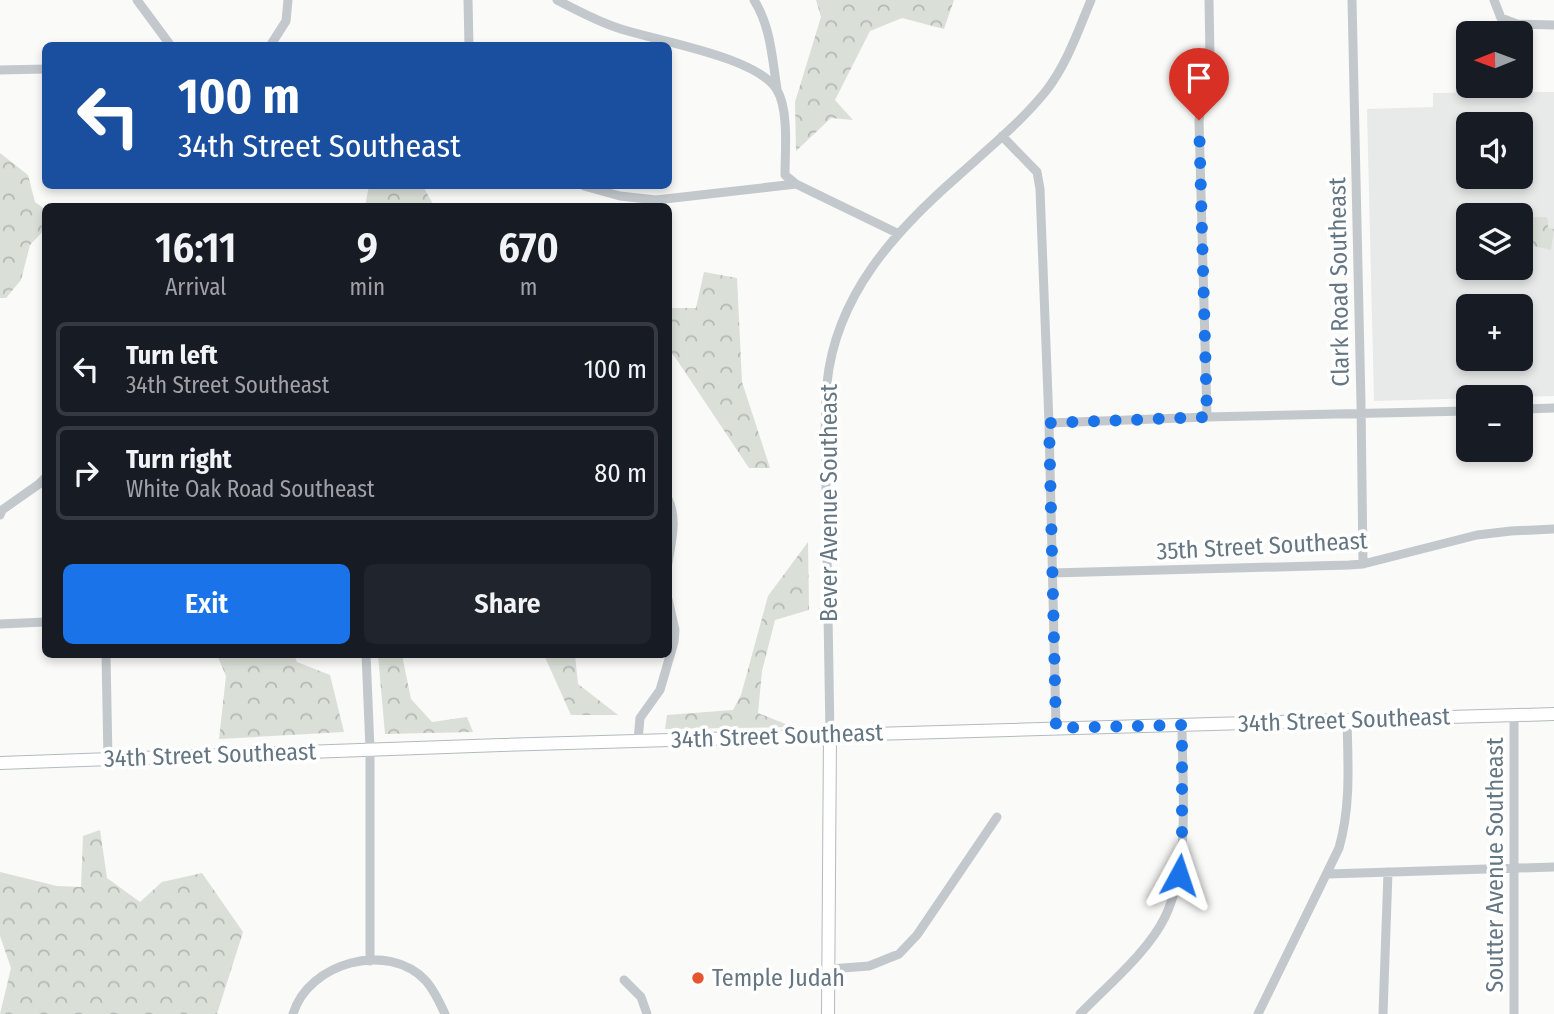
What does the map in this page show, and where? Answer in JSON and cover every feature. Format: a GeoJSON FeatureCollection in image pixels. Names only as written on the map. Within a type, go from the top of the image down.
{"type":"FeatureCollection","features":[{"type":"Feature","properties":{"kind":"street"},"geometry":{"type":"LineString","coordinates":[[137,0],[168,42]]}},
{"type":"Feature","properties":{"kind":"street"},"geometry":{"type":"LineString","coordinates":[[273,42],[286,21],[288,0]]}},
{"type":"Feature","properties":{"kind":"street"},"geometry":{"type":"LineString","coordinates":[[468,0],[469,42]]}},
{"type":"Feature","properties":{"kind":"street"},"geometry":{"type":"LineString","coordinates":[[557,0],[616,28],[666,42]]}},
{"type":"Feature","properties":{"kind":"street"},"geometry":{"type":"LineString","coordinates":[[754,0],[762,14],[769,37],[777,90],[783,109],[786,175],[796,184],[897,233]]}},
{"type":"Feature","properties":{"kind":"street","name":"Bever Avenue Southeast"},"geometry":{"type":"LineString","coordinates":[[828,1014],[830,735],[825,431],[827,382],[835,343],[852,301],[873,265],[897,233],[1002,136],[1046,91],[1064,63],[1091,0]]}},
{"type":"Feature","properties":{"kind":"street"},"geometry":{"type":"LineString","coordinates":[[1207,417],[1199,120],[1210,58],[1209,0]]}},
{"type":"Feature","properties":{"kind":"street","name":"Clark Road Southeast"},"geometry":{"type":"LineString","coordinates":[[1352,0],[1363,564]]}},
{"type":"Feature","properties":{"kind":"street"},"geometry":{"type":"LineString","coordinates":[[1494,0],[1501,18],[1517,24],[1554,25]]}},
{"type":"Feature","properties":{"kind":"street"},"geometry":{"type":"LineString","coordinates":[[672,44],[737,62],[762,73],[777,90]]}},
{"type":"Feature","properties":{"kind":"street"},"geometry":{"type":"LineString","coordinates":[[0,70],[42,68]]}},
{"type":"Feature","properties":{"kind":"street"},"geometry":{"type":"LineString","coordinates":[[1002,136],[1037,172],[1040,189],[1056,728]]}},
{"type":"Feature","properties":{"kind":"street"},"geometry":{"type":"LineString","coordinates":[[595,189],[620,196],[656,200],[796,184]]}},
{"type":"Feature","properties":{"kind":"street"},"geometry":{"type":"LineString","coordinates":[[1533,409],[1554,408]]}},
{"type":"Feature","properties":{"kind":"street"},"geometry":{"type":"LineString","coordinates":[[1049,423],[1456,411]]}},
{"type":"Feature","properties":{"kind":"street"},"geometry":{"type":"LineString","coordinates":[[0,515],[2,510],[42,481]]}},
{"type":"Feature","properties":{"kind":"street"},"geometry":{"type":"LineString","coordinates":[[672,506],[672,537]]}},
{"type":"Feature","properties":{"kind":"street","name":"35th Street Southeast"},"geometry":{"type":"LineString","coordinates":[[1052,573],[1363,564],[1478,535],[1554,529]]}},
{"type":"Feature","properties":{"kind":"street"},"geometry":{"type":"LineString","coordinates":[[672,617],[675,630],[672,649]]}},
{"type":"Feature","properties":{"kind":"street"},"geometry":{"type":"LineString","coordinates":[[0,624],[42,622]]}},
{"type":"Feature","properties":{"kind":"street"},"geometry":{"type":"LineString","coordinates":[[106,658],[108,760]]}},
{"type":"Feature","properties":{"kind":"street"},"geometry":{"type":"LineString","coordinates":[[366,658],[370,749],[370,961]]}},
{"type":"Feature","properties":{"kind":"street"},"geometry":{"type":"LineString","coordinates":[[638,740],[640,718],[660,690],[669,658]]}},
{"type":"Feature","properties":{"kind":"street","name":"34th Street Southeast"},"geometry":{"type":"LineString","coordinates":[[0,763],[638,740],[1554,714]]}},
{"type":"Feature","properties":{"kind":"street","name":"Soutter Avenue Southeast"},"geometry":{"type":"LineString","coordinates":[[1514,715],[1514,1014]]}},
{"type":"Feature","properties":{"kind":"street"},"geometry":{"type":"LineString","coordinates":[[1258,1014],[1328,874],[1346,825],[1347,720]]}},
{"type":"Feature","properties":{"kind":"street"},"geometry":{"type":"LineString","coordinates":[[1080,1014],[1146,945],[1165,918],[1175,892],[1182,859],[1182,725]]}},
{"type":"Feature","properties":{"kind":"street"},"geometry":{"type":"LineString","coordinates":[[830,969],[869,966],[899,954],[916,935],[997,817]]}},
{"type":"Feature","properties":{"kind":"street"},"geometry":{"type":"LineString","coordinates":[[1328,874],[1554,867]]}},
{"type":"Feature","properties":{"kind":"street"},"geometry":{"type":"LineString","coordinates":[[1383,1014],[1388,872]]}},
{"type":"Feature","properties":{"kind":"street"},"geometry":{"type":"LineString","coordinates":[[293,1014],[296,1001],[314,980],[335,968],[354,962],[370,961],[392,962],[426,981],[445,1014]]}},
{"type":"Feature","properties":{"kind":"street"},"geometry":{"type":"LineString","coordinates":[[624,980],[641,997],[648,1014]]}},
{"type":"Feature","properties":{"kind":"shaded area"},"geometry":{"type":"Polygon","coordinates":[[[1533,92],[1554,92],[1554,396],[1533,397],[1533,385],[1456,385],[1456,399],[1374,401],[1367,109],[1433,107],[1433,93],[1456,93],[1456,98],[1533,98],[1533,92]]]}},
{"type":"Feature","properties":{"kind":"green space"},"geometry":{"type":"Polygon","coordinates":[[[816,0],[954,0],[944,29],[902,18],[870,31],[835,100],[853,120],[831,118],[796,151],[795,102],[821,17],[816,0]]]}},
{"type":"Feature","properties":{"kind":"green space"},"geometry":{"type":"Polygon","coordinates":[[[0,153],[28,175],[35,202],[42,207],[42,232],[30,245],[21,280],[6,298],[0,298],[0,153]]]}},
{"type":"Feature","properties":{"kind":"green space"},"geometry":{"type":"Polygon","coordinates":[[[368,189],[425,189],[432,203],[366,203],[368,189]]]}},
{"type":"Feature","properties":{"kind":"green space"},"geometry":{"type":"Polygon","coordinates":[[[1533,217],[1546,217],[1548,228],[1554,229],[1551,250],[1533,246],[1533,217]]]}},
{"type":"Feature","properties":{"kind":"green space"},"geometry":{"type":"Polygon","coordinates":[[[704,272],[737,278],[742,382],[770,468],[749,468],[672,354],[672,308],[696,308],[704,272]]]}},
{"type":"Feature","properties":{"kind":"green space"},"geometry":{"type":"Polygon","coordinates":[[[808,542],[809,610],[775,620],[762,671],[758,713],[793,727],[665,729],[667,715],[733,710],[741,695],[768,596],[808,542]]]}},
{"type":"Feature","properties":{"kind":"green space"},"geometry":{"type":"Polygon","coordinates":[[[218,658],[295,658],[297,662],[330,675],[344,732],[219,739],[226,676],[218,658]]]}},
{"type":"Feature","properties":{"kind":"green space"},"geometry":{"type":"Polygon","coordinates":[[[378,658],[403,658],[411,699],[432,722],[467,717],[473,732],[385,734],[378,658]]]}},
{"type":"Feature","properties":{"kind":"green space"},"geometry":{"type":"Polygon","coordinates":[[[545,658],[575,658],[578,684],[618,715],[571,715],[545,658]]]}},
{"type":"Feature","properties":{"kind":"green space"},"geometry":{"type":"Polygon","coordinates":[[[100,830],[107,878],[140,902],[162,882],[202,873],[243,932],[217,1014],[0,1014],[11,968],[0,936],[0,872],[57,886],[81,887],[83,836],[100,830]]]}},
{"type":"Feature","properties":{"kind":"place","name":"Temple Judah"},"geometry":{"type":"Point","coordinates":[698,978]}},
{"type":"Feature","properties":{"kind":"route"},"geometry":{"type":"LineString","coordinates":[[1179,875],[1182,859],[1182,725],[1056,728],[1049,423],[1207,417],[1199,120]]}}]}
